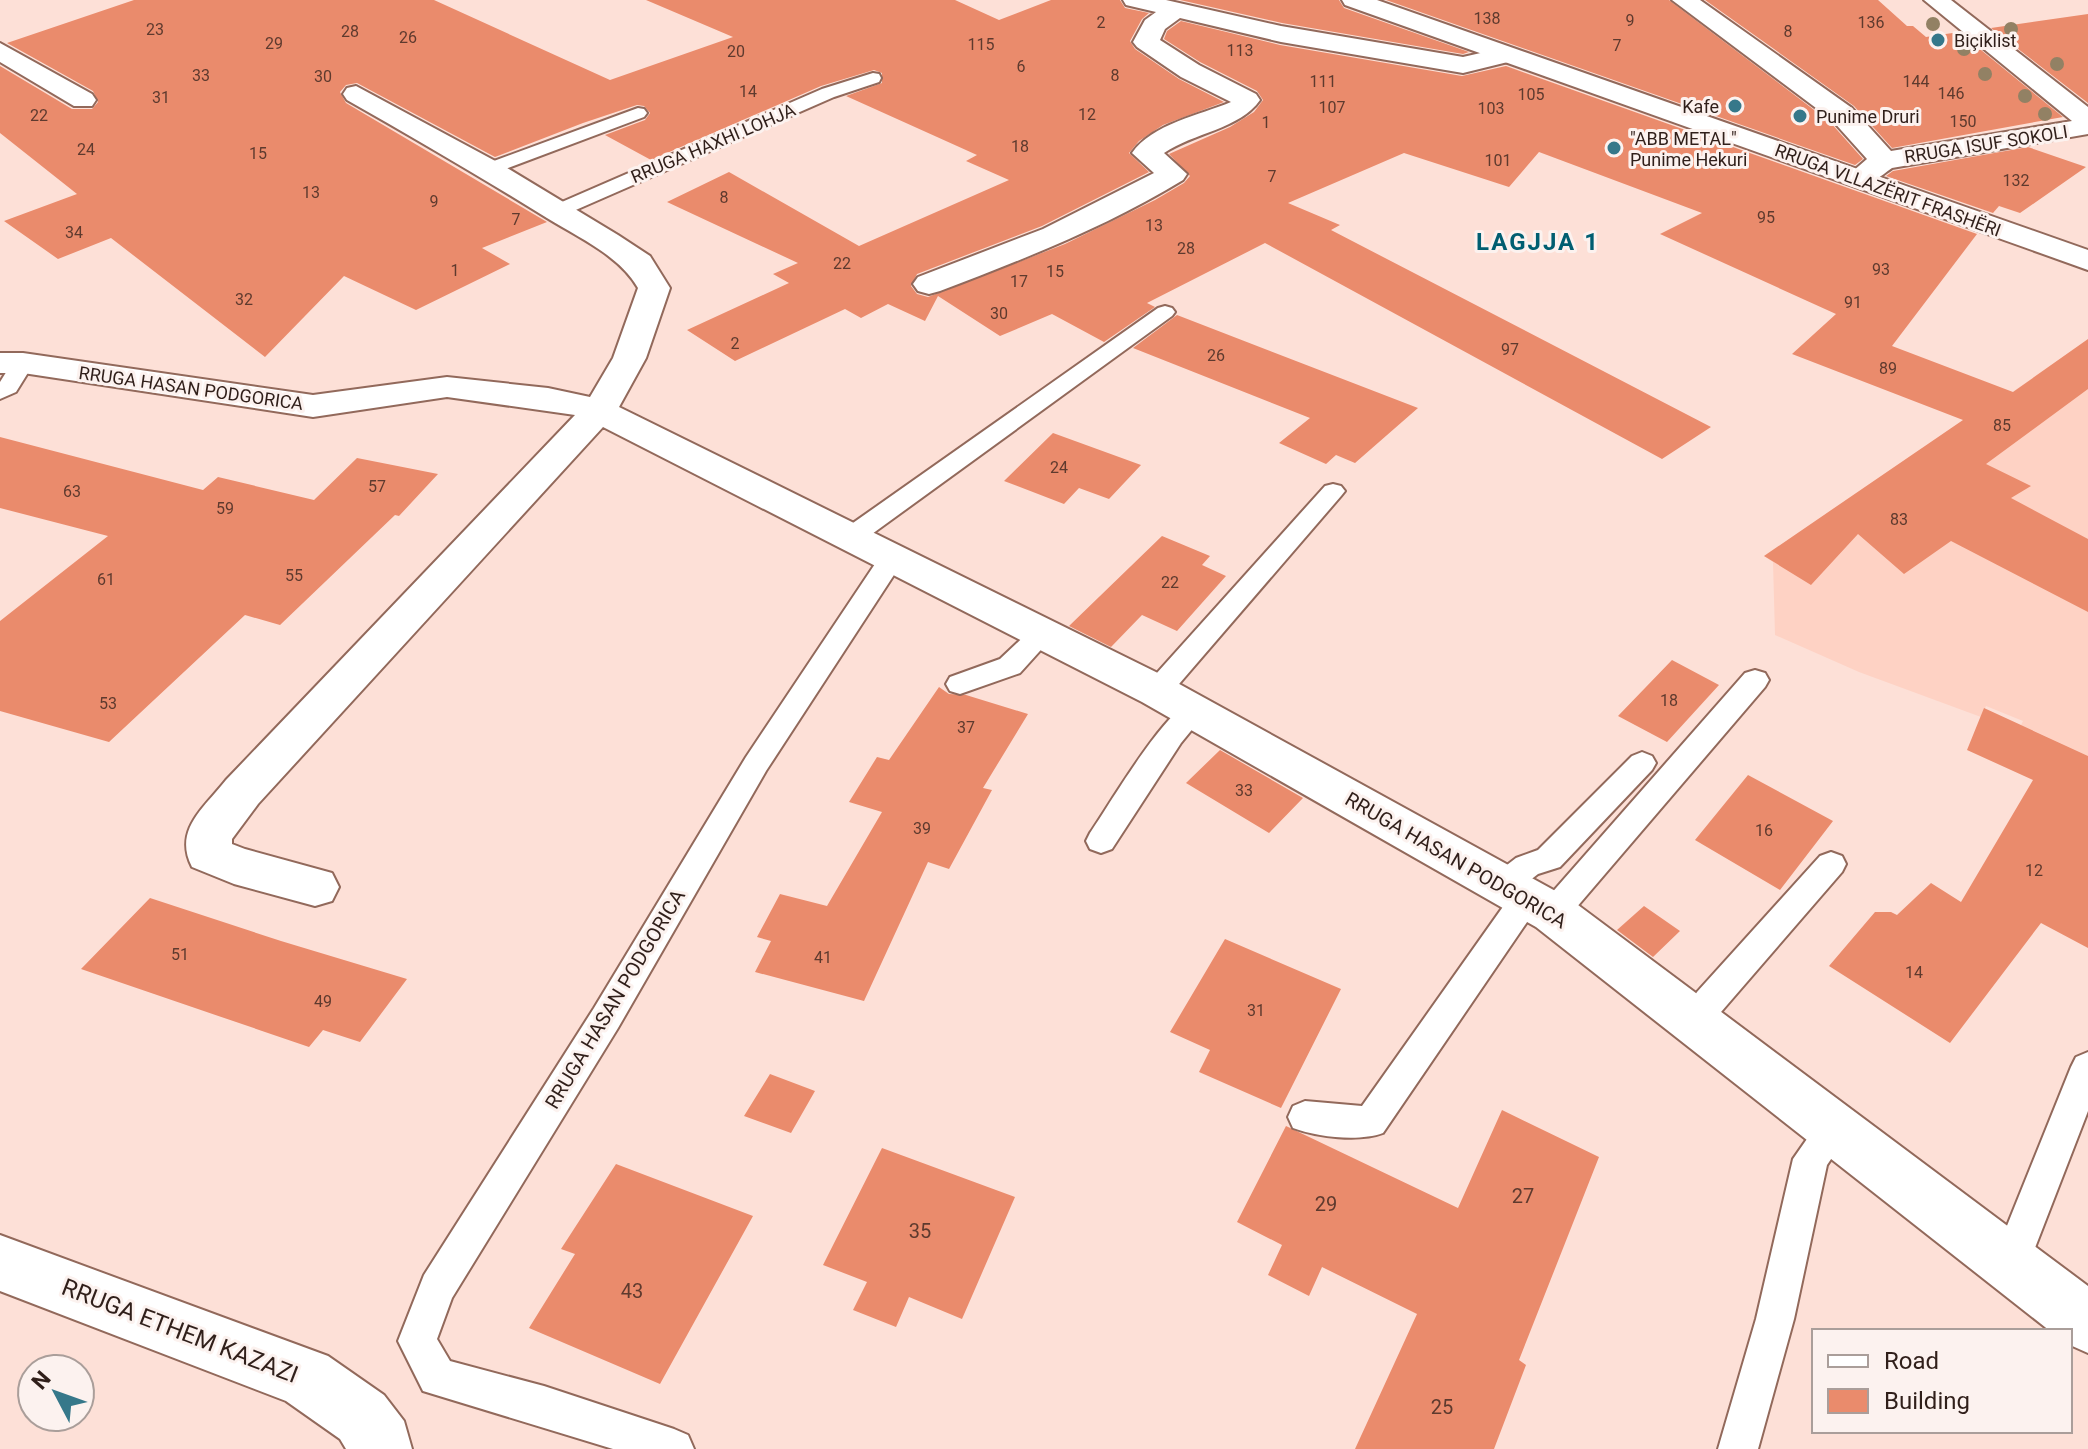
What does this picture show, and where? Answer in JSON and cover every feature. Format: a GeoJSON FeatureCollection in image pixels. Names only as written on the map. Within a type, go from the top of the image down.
{"type":"FeatureCollection","features":[{"type":"Feature","properties":{"kind":"street"},"geometry":{"type":"LineString","coordinates":[[1135,0],[1360,50],[1463,65],[1507,55]]}},
{"type":"Feature","properties":{"kind":"street","name":"RRUGA VLLAZËRIT FRASHËRI"},"geometry":{"type":"LineString","coordinates":[[1354,0],[2088,261]]}},
{"type":"Feature","properties":{"kind":"street"},"geometry":{"type":"LineString","coordinates":[[1684,0],[1842,114],[1884,161],[1857,179]]}},
{"type":"Feature","properties":{"kind":"street","name":"RRUGA ISUF SOKOLI"},"geometry":{"type":"LineString","coordinates":[[1884,161],[2069,131],[2088,123],[1936,0]]}},
{"type":"Feature","properties":{"kind":"street"},"geometry":{"type":"LineString","coordinates":[[929,284],[1047,240],[1138,195],[1173,174],[1146,153],[1175,133],[1241,108],[1247,100],[1190,71],[1146,42],[1154,25],[1174,11]]}},
{"type":"Feature","properties":{"kind":"street"},"geometry":{"type":"LineString","coordinates":[[0,51],[83,100]]}},
{"type":"Feature","properties":{"kind":"street"},"geometry":{"type":"LineString","coordinates":[[315,887],[234,865],[209,854],[208,836],[242,792],[552,462],[618,383],[646,318],[654,288],[639,263],[489,169],[404,124],[356,94]]}},
{"type":"Feature","properties":{"kind":"street","name":"RRUGA HASAN PODGORICA"},"geometry":{"type":"LineString","coordinates":[[8,373],[313,406],[447,387],[548,399],[596,409],[1176,701],[1529,898],[1697,1020],[2088,1323]]}},
{"type":"Feature","properties":{"kind":"street","name":"RRUGA ETHEM KAZAZI"},"geometry":{"type":"LineString","coordinates":[[0,1263],[306,1378],[362,1417],[381,1444],[380,1449]]}},
{"type":"Feature","properties":{"kind":"lane","name":"RRUGA HAXHI LOHJA"},"geometry":{"type":"LineString","coordinates":[[555,212],[828,93],[873,78]]}},
{"type":"Feature","properties":{"kind":"lane"},"geometry":{"type":"LineString","coordinates":[[489,169],[638,113]]}},
{"type":"Feature","properties":{"kind":"lane"},"geometry":{"type":"LineString","coordinates":[[852,536],[1165,312]]}},
{"type":"Feature","properties":{"kind":"lane"},"geometry":{"type":"LineString","coordinates":[[1101,841],[1171,736],[1176,701],[1333,491]]}},
{"type":"Feature","properties":{"kind":"lane","name":"RRUGA HASAN PODGORICA"},"geometry":{"type":"LineString","coordinates":[[674,1449],[544,1406],[437,1377],[417,1341],[437,1288],[606,1018],[756,764],[892,558]]}},
{"type":"Feature","properties":{"kind":"lane"},"geometry":{"type":"LineString","coordinates":[[960,684],[1010,666],[1044,632]]}},
{"type":"Feature","properties":{"kind":"lane"},"geometry":{"type":"LineString","coordinates":[[1305,1117],[1371,1122],[1529,898],[1755,680]]}},
{"type":"Feature","properties":{"kind":"lane"},"geometry":{"type":"LineString","coordinates":[[1529,898],[1527,866],[1549,859],[1642,763]]}},
{"type":"Feature","properties":{"kind":"lane"},"geometry":{"type":"LineString","coordinates":[[1697,1020],[1831,864]]}},
{"type":"Feature","properties":{"kind":"lane"},"geometry":{"type":"LineString","coordinates":[[2011,1263],[2088,1067]]}},
{"type":"Feature","properties":{"kind":"lane"},"geometry":{"type":"LineString","coordinates":[[1738,1449],[1775,1319],[1811,1159],[1835,1127]]}},
{"type":"Feature","properties":{"kind":"shaded area"},"geometry":{"type":"Polygon","coordinates":[[[2070,352],[2088,361],[2088,756],[2021,725],[2023,721],[1986,706],[1981,717],[1859,672],[1775,635],[1773,562],[1764,556],[1922,448],[1927,451],[2070,352]]]}},
{"type":"Feature","properties":{"kind":"building"},"geometry":{"type":"Polygon","coordinates":[[[134,0],[434,0],[610,80],[733,37],[646,0],[955,0],[999,20],[1051,0],[1120,0],[1125,8],[1149,13],[1142,19],[1130,41],[1135,49],[1179,79],[1224,102],[1163,125],[1139,141],[1129,153],[1149,172],[1042,226],[917,274],[911,286],[917,294],[928,297],[1065,244],[1155,200],[1190,176],[1169,154],[1230,127],[1254,112],[1263,100],[1257,91],[1200,62],[1164,39],[1167,31],[1181,21],[1280,45],[1462,76],[1506,66],[1977,234],[1892,346],[2013,392],[2088,339],[2088,389],[1986,464],[2031,486],[2011,498],[2088,539],[2088,612],[1951,541],[1904,574],[1858,534],[1811,585],[1764,556],[1963,420],[1792,354],[1836,314],[1660,234],[1702,213],[1539,152],[1509,187],[1404,153],[1288,203],[1340,225],[1331,230],[1711,427],[1662,459],[1265,243],[1147,303],[1155,307],[1104,342],[1052,314],[1000,336],[938,296],[925,321],[888,304],[861,318],[845,309],[735,361],[687,330],[789,283],[773,274],[798,263],[667,202],[729,172],[859,246],[1009,180],[966,161],[977,155],[846,96],[882,83],[882,73],[874,70],[821,86],[651,160],[605,135],[645,120],[650,113],[644,106],[637,105],[583,123],[495,157],[357,83],[346,85],[340,92],[346,103],[547,222],[482,248],[510,264],[416,310],[344,276],[265,357],[111,238],[58,259],[4,221],[77,194],[0,133],[0,66],[72,109],[92,109],[98,102],[93,91],[7,43],[134,0]]]}},
{"type":"Feature","properties":{"kind":"building"},"geometry":{"type":"Polygon","coordinates":[[[1180,0],[1339,0],[1344,8],[1469,52],[1463,54],[1282,23],[1180,0]]]}},
{"type":"Feature","properties":{"kind":"building"},"geometry":{"type":"Polygon","coordinates":[[[1386,0],[1669,0],[1830,122],[1863,159],[1855,165],[1386,0]]]}},
{"type":"Feature","properties":{"kind":"building"},"geometry":{"type":"Polygon","coordinates":[[[1705,0],[1878,0],[1907,26],[1913,26],[1926,37],[1959,32],[2063,117],[1892,148],[1854,106],[1705,0]]]}},
{"type":"Feature","properties":{"kind":"building"},"geometry":{"type":"Polygon","coordinates":[[[2088,14],[2088,103],[1991,28],[2088,14]]]}},
{"type":"Feature","properties":{"kind":"building"},"geometry":{"type":"Polygon","coordinates":[[[2028,147],[2086,167],[2020,213],[1999,206],[1993,213],[1886,176],[1893,171],[2028,147]]]}},
{"type":"Feature","properties":{"kind":"building"},"geometry":{"type":"Polygon","coordinates":[[[1177,315],[1418,408],[1355,463],[1336,455],[1326,464],[1279,443],[1310,418],[1133,348],[1177,315]]]}},
{"type":"Feature","properties":{"kind":"building"},"geometry":{"type":"Polygon","coordinates":[[[1053,433],[1141,465],[1109,499],[1079,488],[1064,504],[1004,481],[1053,433]]]}},
{"type":"Feature","properties":{"kind":"building"},"geometry":{"type":"Polygon","coordinates":[[[0,437],[203,490],[218,477],[314,500],[357,458],[438,474],[399,516],[395,515],[280,625],[245,615],[109,742],[0,711],[0,621],[108,536],[0,508],[0,437]]]}},
{"type":"Feature","properties":{"kind":"building"},"geometry":{"type":"Polygon","coordinates":[[[1162,536],[1210,556],[1202,565],[1226,576],[1177,631],[1142,615],[1111,647],[1069,626],[1162,536]]]}},
{"type":"Feature","properties":{"kind":"building"},"geometry":{"type":"Polygon","coordinates":[[[1672,660],[1719,685],[1667,742],[1618,716],[1672,660]]]}},
{"type":"Feature","properties":{"kind":"building"},"geometry":{"type":"Polygon","coordinates":[[[939,687],[949,694],[966,695],[1028,714],[983,788],[992,790],[949,869],[928,862],[864,1001],[755,972],[771,941],[757,937],[780,894],[827,906],[882,812],[849,802],[877,757],[889,760],[939,687]]]}},
{"type":"Feature","properties":{"kind":"building"},"geometry":{"type":"Polygon","coordinates":[[[1984,708],[2088,756],[2088,948],[2041,923],[1950,1043],[1829,966],[1875,912],[1897,915],[1931,883],[1961,902],[2033,780],[1967,750],[1984,708]]]}},
{"type":"Feature","properties":{"kind":"building"},"geometry":{"type":"Polygon","coordinates":[[[1220,750],[1303,798],[1269,833],[1186,783],[1220,750]]]}},
{"type":"Feature","properties":{"kind":"building"},"geometry":{"type":"Polygon","coordinates":[[[1748,775],[1833,821],[1780,890],[1695,840],[1748,775]]]}},
{"type":"Feature","properties":{"kind":"building"},"geometry":{"type":"Polygon","coordinates":[[[150,898],[407,979],[360,1042],[323,1030],[309,1047],[81,969],[150,898]]]}},
{"type":"Feature","properties":{"kind":"building"},"geometry":{"type":"Polygon","coordinates":[[[1644,906],[1680,931],[1653,957],[1617,930],[1644,906]]]}},
{"type":"Feature","properties":{"kind":"building"},"geometry":{"type":"Polygon","coordinates":[[[1225,939],[1341,989],[1281,1108],[1199,1072],[1210,1050],[1170,1032],[1225,939]]]}},
{"type":"Feature","properties":{"kind":"building"},"geometry":{"type":"Polygon","coordinates":[[[770,1074],[815,1091],[791,1133],[744,1116],[770,1074]]]}},
{"type":"Feature","properties":{"kind":"building"},"geometry":{"type":"Polygon","coordinates":[[[1502,1110],[1599,1157],[1519,1360],[1526,1365],[1494,1449],[1355,1449],[1417,1314],[1322,1267],[1309,1296],[1268,1275],[1282,1245],[1237,1222],[1286,1126],[1458,1208],[1502,1110]]]}},
{"type":"Feature","properties":{"kind":"building"},"geometry":{"type":"Polygon","coordinates":[[[882,1148],[1015,1197],[962,1319],[909,1297],[896,1327],[853,1310],[867,1282],[823,1265],[882,1148]]]}},
{"type":"Feature","properties":{"kind":"building"},"geometry":{"type":"Polygon","coordinates":[[[616,1164],[753,1216],[660,1384],[529,1328],[575,1254],[561,1249],[616,1164]]]}},
{"type":"Feature","properties":{"kind":"place","name":"Biçiklist"},"geometry":{"type":"Point","coordinates":[1938,40]}},
{"type":"Feature","properties":{"kind":"place","name":"Kafe"},"geometry":{"type":"Point","coordinates":[1735,106]}},
{"type":"Feature","properties":{"kind":"place","name":"Punime Druri"},"geometry":{"type":"Point","coordinates":[1800,116]}},
{"type":"Feature","properties":{"kind":"place","name":"\"ABB METAL\" Punime Hekuri"},"geometry":{"type":"Point","coordinates":[1614,148]}},
{"type":"Feature","properties":{"kind":"district","name":"LAGJJA 1"},"geometry":{"type":"Point","coordinates":[1538,242]}}]}
